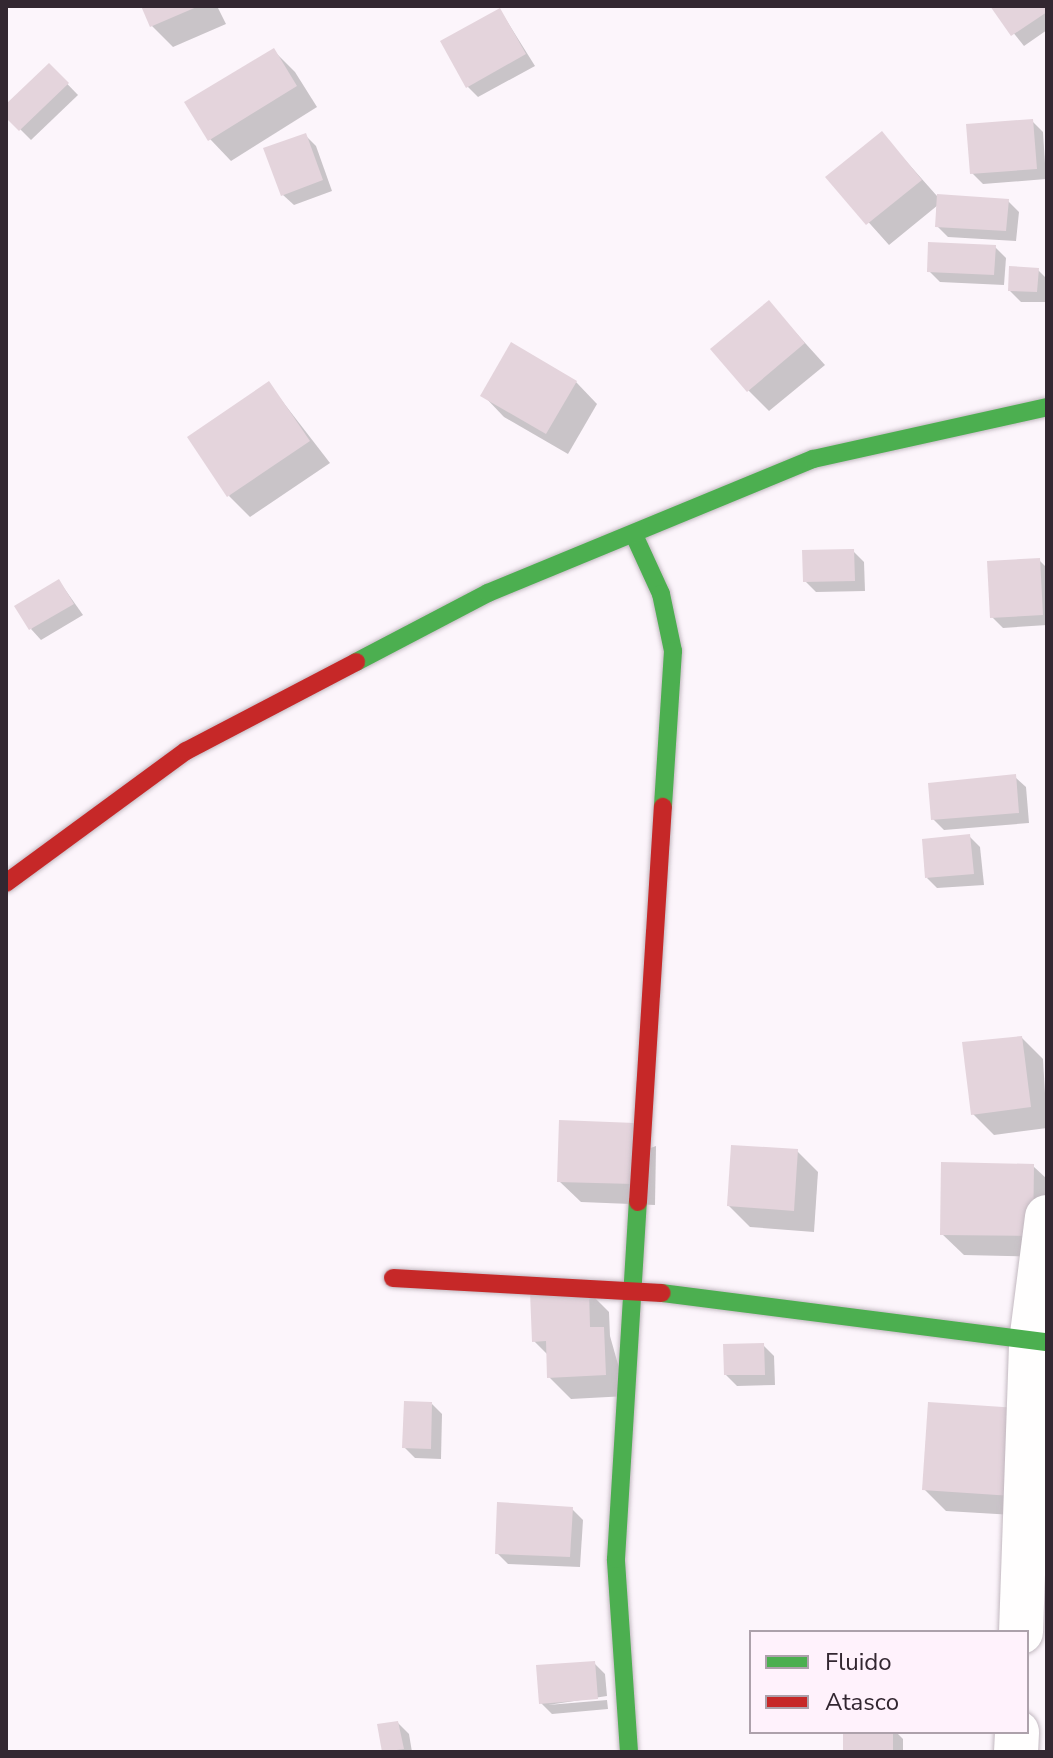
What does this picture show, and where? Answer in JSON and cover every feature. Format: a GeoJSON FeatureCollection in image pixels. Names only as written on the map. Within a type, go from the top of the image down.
{"type":"FeatureCollection","features":[{"type":"Feature","properties":{"kind":"street"},"geometry":{"type":"LineString","coordinates":[[6,883],[186,751],[488,593],[813,459],[1047,407]]}},
{"type":"Feature","properties":{"kind":"street"},"geometry":{"type":"LineString","coordinates":[[629,1752],[616,1559],[673,651],[661,594],[634,535]]}},
{"type":"Feature","properties":{"kind":"street"},"geometry":{"type":"LineString","coordinates":[[1021,1630],[1047,1217]]}},
{"type":"Feature","properties":{"kind":"street"},"geometry":{"type":"LineString","coordinates":[[393,1278],[635,1290],[1039,1342]]}},
{"type":"Feature","properties":{"kind":"building"},"geometry":{"type":"Polygon","coordinates":[[[141,6],[199,6],[150,27],[141,6]]]}},
{"type":"Feature","properties":{"kind":"building"},"geometry":{"type":"Polygon","coordinates":[[[990,6],[1047,6],[1047,12],[1011,36],[990,6]]]}},
{"type":"Feature","properties":{"kind":"building"},"geometry":{"type":"Polygon","coordinates":[[[500,8],[526,54],[466,88],[440,41],[500,8]]]}},
{"type":"Feature","properties":{"kind":"building"},"geometry":{"type":"Polygon","coordinates":[[[274,48],[297,86],[208,141],[184,102],[274,48]]]}},
{"type":"Feature","properties":{"kind":"building"},"geometry":{"type":"Polygon","coordinates":[[[49,63],[69,83],[19,131],[6,118],[6,104],[49,63]]]}},
{"type":"Feature","properties":{"kind":"building"},"geometry":{"type":"Polygon","coordinates":[[[1033,119],[1037,169],[970,174],[966,124],[1033,119]]]}},
{"type":"Feature","properties":{"kind":"building"},"geometry":{"type":"Polygon","coordinates":[[[882,131],[922,180],[866,225],[825,177],[882,131]]]}},
{"type":"Feature","properties":{"kind":"building"},"geometry":{"type":"Polygon","coordinates":[[[306,133],[323,180],[281,196],[263,148],[306,133]]]}},
{"type":"Feature","properties":{"kind":"building"},"geometry":{"type":"Polygon","coordinates":[[[937,194],[1009,199],[1006,231],[935,227],[937,194]]]}},
{"type":"Feature","properties":{"kind":"building"},"geometry":{"type":"Polygon","coordinates":[[[928,242],[996,245],[994,275],[927,272],[928,242]]]}},
{"type":"Feature","properties":{"kind":"building"},"geometry":{"type":"Polygon","coordinates":[[[1009,266],[1039,268],[1037,292],[1008,291],[1009,266]]]}},
{"type":"Feature","properties":{"kind":"building"},"geometry":{"type":"Polygon","coordinates":[[[769,300],[805,343],[747,392],[710,349],[769,300]]]}},
{"type":"Feature","properties":{"kind":"building"},"geometry":{"type":"Polygon","coordinates":[[[511,342],[577,381],[546,434],[480,396],[511,342]]]}},
{"type":"Feature","properties":{"kind":"building"},"geometry":{"type":"Polygon","coordinates":[[[269,381],[310,441],[227,497],[187,437],[269,381]]]}},
{"type":"Feature","properties":{"kind":"building"},"geometry":{"type":"Polygon","coordinates":[[[854,549],[855,581],[803,582],[802,550],[854,549]]]}},
{"type":"Feature","properties":{"kind":"building"},"geometry":{"type":"Polygon","coordinates":[[[1040,558],[1043,615],[990,618],[987,561],[1040,558]]]}},
{"type":"Feature","properties":{"kind":"building"},"geometry":{"type":"Polygon","coordinates":[[[59,579],[74,604],[29,630],[14,606],[59,579]]]}},
{"type":"Feature","properties":{"kind":"building"},"geometry":{"type":"Polygon","coordinates":[[[1016,774],[1019,813],[931,820],[928,783],[1016,774]]]}},
{"type":"Feature","properties":{"kind":"building"},"geometry":{"type":"Polygon","coordinates":[[[970,834],[974,874],[925,878],[922,839],[970,834]]]}},
{"type":"Feature","properties":{"kind":"building"},"geometry":{"type":"Polygon","coordinates":[[[1022,1036],[1031,1107],[971,1115],[962,1042],[1022,1036]]]}},
{"type":"Feature","properties":{"kind":"building"},"geometry":{"type":"Polygon","coordinates":[[[559,1120],[635,1123],[634,1184],[557,1182],[559,1120]]]}},
{"type":"Feature","properties":{"kind":"building"},"geometry":{"type":"Polygon","coordinates":[[[731,1145],[798,1149],[794,1211],[727,1206],[731,1145]]]}},
{"type":"Feature","properties":{"kind":"building"},"geometry":{"type":"Polygon","coordinates":[[[941,1162],[1034,1164],[1033,1236],[940,1235],[941,1162]]]}},
{"type":"Feature","properties":{"kind":"building"},"geometry":{"type":"Polygon","coordinates":[[[589,1289],[590,1327],[604,1327],[606,1375],[547,1378],[546,1341],[532,1342],[530,1292],[589,1289]]]}},
{"type":"Feature","properties":{"kind":"building"},"geometry":{"type":"Polygon","coordinates":[[[764,1343],[765,1375],[724,1375],[723,1344],[764,1343]]]}},
{"type":"Feature","properties":{"kind":"building"},"geometry":{"type":"Polygon","coordinates":[[[404,1401],[432,1402],[431,1449],[402,1448],[404,1401]]]}},
{"type":"Feature","properties":{"kind":"building"},"geometry":{"type":"Polygon","coordinates":[[[928,1402],[1018,1408],[1012,1496],[922,1490],[928,1402]]]}},
{"type":"Feature","properties":{"kind":"building"},"geometry":{"type":"Polygon","coordinates":[[[497,1502],[573,1507],[570,1557],[495,1554],[497,1502]]]}},
{"type":"Feature","properties":{"kind":"building"},"geometry":{"type":"Polygon","coordinates":[[[595,1661],[598,1699],[539,1704],[536,1665],[595,1661]]]}},
{"type":"Feature","properties":{"kind":"building"},"geometry":{"type":"Polygon","coordinates":[[[398,1721],[404,1749],[382,1752],[377,1724],[398,1721]]]}},
{"type":"Feature","properties":{"kind":"building"},"geometry":{"type":"Polygon","coordinates":[[[843,1734],[893,1734],[893,1752],[843,1752],[843,1734]]]}},
{"type":"Feature","properties":{"kind":"traffic: fast"},"geometry":{"type":"LineString","coordinates":[[356,662],[488,593],[813,459],[1047,407]]}},
{"type":"Feature","properties":{"kind":"traffic: fast"},"geometry":{"type":"LineString","coordinates":[[634,535],[661,594],[673,651],[663,807]]}},
{"type":"Feature","properties":{"kind":"traffic: fast"},"geometry":{"type":"LineString","coordinates":[[629,1752],[616,1559],[638,1202]]}},
{"type":"Feature","properties":{"kind":"traffic: fast"},"geometry":{"type":"LineString","coordinates":[[662,1293],[1047,1342]]}},
{"type":"Feature","properties":{"kind":"traffic: jam"},"geometry":{"type":"LineString","coordinates":[[6,883],[186,751],[356,662]]}},
{"type":"Feature","properties":{"kind":"traffic: jam"},"geometry":{"type":"LineString","coordinates":[[638,1202],[663,807]]}},
{"type":"Feature","properties":{"kind":"traffic: jam"},"geometry":{"type":"LineString","coordinates":[[393,1278],[662,1293]]}}]}
